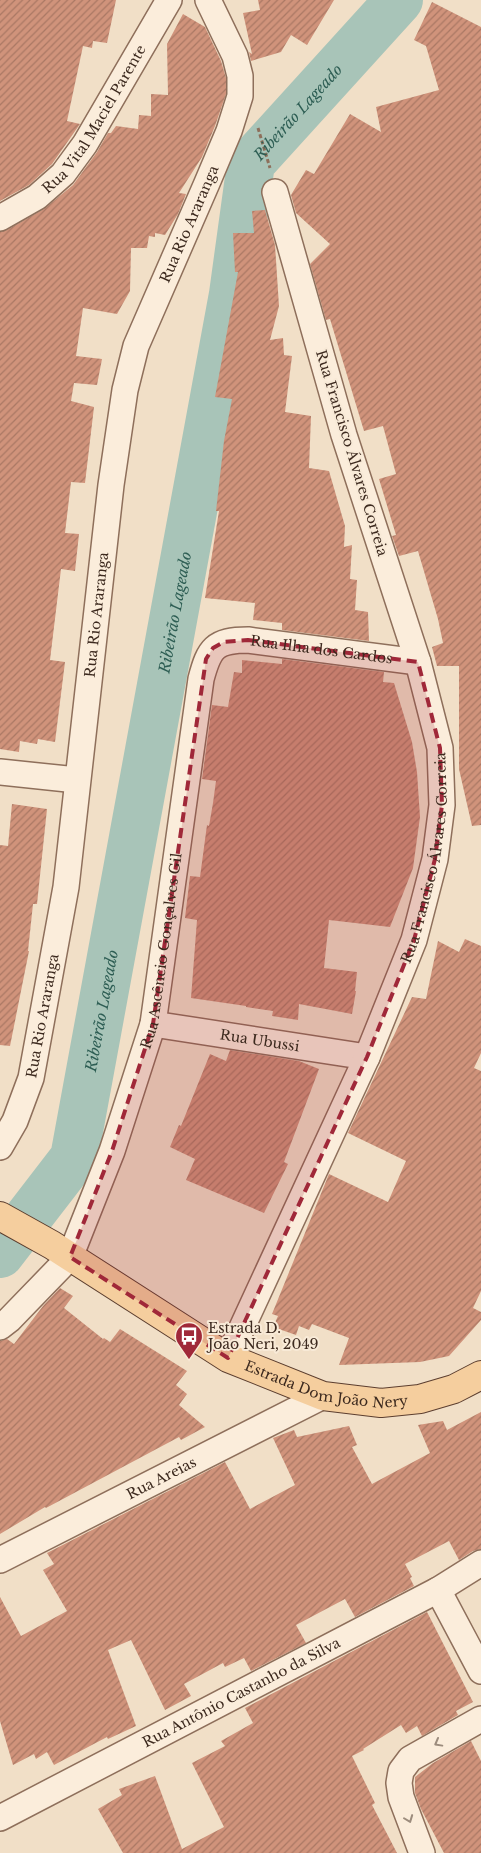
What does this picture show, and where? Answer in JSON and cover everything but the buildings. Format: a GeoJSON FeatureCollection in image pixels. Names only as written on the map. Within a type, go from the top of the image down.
{"type":"FeatureCollection","features":[{"type":"Feature","properties":{"kind":"main road","name":"Estrada Dom João Nery"},"geometry":{"type":"LineString","coordinates":[[0,1216],[61,1251],[228,1358],[323,1396],[381,1403],[420,1399],[454,1389],[481,1375]]}},
{"type":"Feature","properties":{"kind":"street","name":"Rua Vital Maciel Parente"},"geometry":{"type":"LineString","coordinates":[[0,218],[37,197],[62,174],[86,144],[169,0]]}},
{"type":"Feature","properties":{"kind":"street","name":"Rua Rio Araranga"},"geometry":{"type":"LineString","coordinates":[[0,1147],[15,1121],[31,1078],[66,887],[111,485],[125,390],[136,346],[229,131],[240,96],[240,76],[235,56],[208,0]]}},
{"type":"Feature","properties":{"kind":"street","name":"Rua Francisco Álvares Correia"},"geometry":{"type":"LineString","coordinates":[[228,1358],[367,1057],[414,940],[436,859],[442,806],[440,748],[418,662],[344,435],[275,192]]}},
{"type":"Feature","properties":{"kind":"street","name":"Rua Ilha dos Cardos"},"geometry":{"type":"LineString","coordinates":[[224,642],[248,640],[418,662]]}},
{"type":"Feature","properties":{"kind":"street","name":"Rua Ascêncio Gonçalves Gil"},"geometry":{"type":"LineString","coordinates":[[61,1251],[112,1151],[153,1024],[201,679],[206,659],[213,648],[224,642]]}},
{"type":"Feature","properties":{"kind":"street"},"geometry":{"type":"LineString","coordinates":[[0,772],[77,780]]}},
{"type":"Feature","properties":{"kind":"street","name":"Rua Ubussi"},"geometry":{"type":"LineString","coordinates":[[153,1024],[367,1057]]}},
{"type":"Feature","properties":{"kind":"street"},"geometry":{"type":"LineString","coordinates":[[0,1326],[9,1320],[61,1251]]}},
{"type":"Feature","properties":{"kind":"street","name":"Rua Areias"},"geometry":{"type":"LineString","coordinates":[[0,1560],[323,1396]]}},
{"type":"Feature","properties":{"kind":"street","name":"Rua Antônio Castanho da Silva"},"geometry":{"type":"LineString","coordinates":[[0,1818],[438,1590],[481,1563]]}},
{"type":"Feature","properties":{"kind":"street"},"geometry":{"type":"LineString","coordinates":[[438,1590],[481,1671]]}},
{"type":"Feature","properties":{"kind":"street"},"geometry":{"type":"LineString","coordinates":[[422,1853],[400,1797],[399,1783],[401,1770],[410,1759],[481,1720]]}},
{"type":"Feature","properties":{"kind":"path"},"geometry":{"type":"LineString","coordinates":[[258,127],[269,163]]}},
{"type":"Feature","properties":{"kind":"highlighted area"},"geometry":{"type":"Polygon","coordinates":[[[248,640],[418,662],[440,748],[442,805],[435,859],[414,940],[367,1057],[228,1358],[70,1257],[112,1151],[153,1024],[206,659],[213,648],[224,642],[248,640]]]}},
{"type":"Feature","properties":{"kind":"waterway","name":"Ribeirão Lageado"},"geometry":{"type":"LineString","coordinates":[[0,1254],[74,1158],[233,294],[251,163],[399,0]]}},
{"type":"Feature","properties":{"kind":"place","name":"Estrada D. João Neri, 2049"},"geometry":{"type":"Point","coordinates":[189,1360]}}]}
